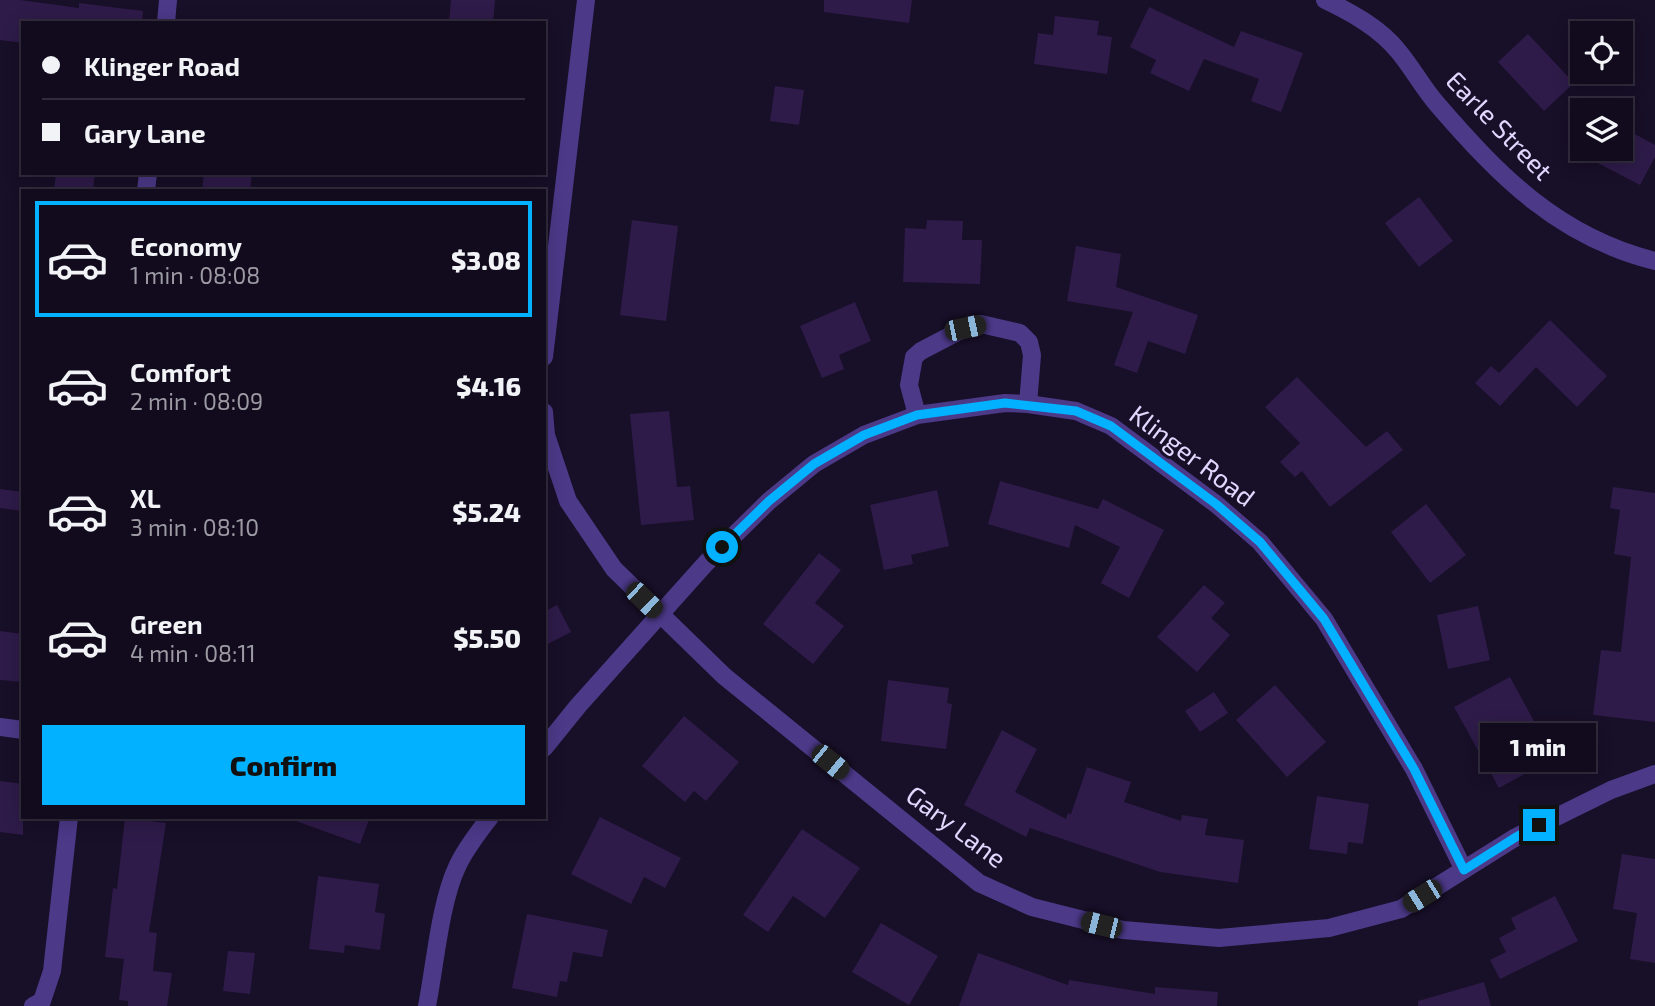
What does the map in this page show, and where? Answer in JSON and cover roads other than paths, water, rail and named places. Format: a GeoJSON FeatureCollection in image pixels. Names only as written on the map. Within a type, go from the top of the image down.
{"type":"FeatureCollection","features":[{"type":"Feature","properties":{"kind":"street"},"geometry":{"type":"LineString","coordinates":[[166,21],[168,0]]}},
{"type":"Feature","properties":{"kind":"street"},"geometry":{"type":"LineString","coordinates":[[546,340],[586,0]]}},
{"type":"Feature","properties":{"kind":"street","name":"Earle Street"},"geometry":{"type":"LineString","coordinates":[[1325,0],[1357,15],[1397,50],[1436,103],[1516,189],[1574,230],[1623,253],[1655,261]]}},
{"type":"Feature","properties":{"kind":"street"},"geometry":{"type":"LineString","coordinates":[[917,415],[909,385],[914,357],[965,328],[981,324],[1020,333],[1029,342],[1032,355],[1028,404]]}},
{"type":"Feature","properties":{"kind":"street","name":"Klinger Road"},"geometry":{"type":"LineString","coordinates":[[546,746],[706,563],[769,501],[814,464],[864,435],[917,415],[1005,403],[1028,404],[1076,411],[1111,426],[1216,504],[1260,542],[1324,619],[1414,769],[1464,870]]}},
{"type":"Feature","properties":{"kind":"street","name":"Gary Lane"},"geometry":{"type":"LineString","coordinates":[[546,435],[568,501],[614,569],[660,615],[724,676],[979,883],[1032,907],[1124,930],[1219,938],[1329,928],[1402,909],[1516,837],[1611,790],[1655,774]]}},
{"type":"Feature","properties":{"kind":"street"},"geometry":{"type":"LineString","coordinates":[[0,727],[21,730]]}},
{"type":"Feature","properties":{"kind":"street"},"geometry":{"type":"LineString","coordinates":[[37,1003],[52,971],[69,819]]}},
{"type":"Feature","properties":{"kind":"street"},"geometry":{"type":"LineString","coordinates":[[427,1006],[449,891],[457,868],[471,842],[488,819]]}}]}
